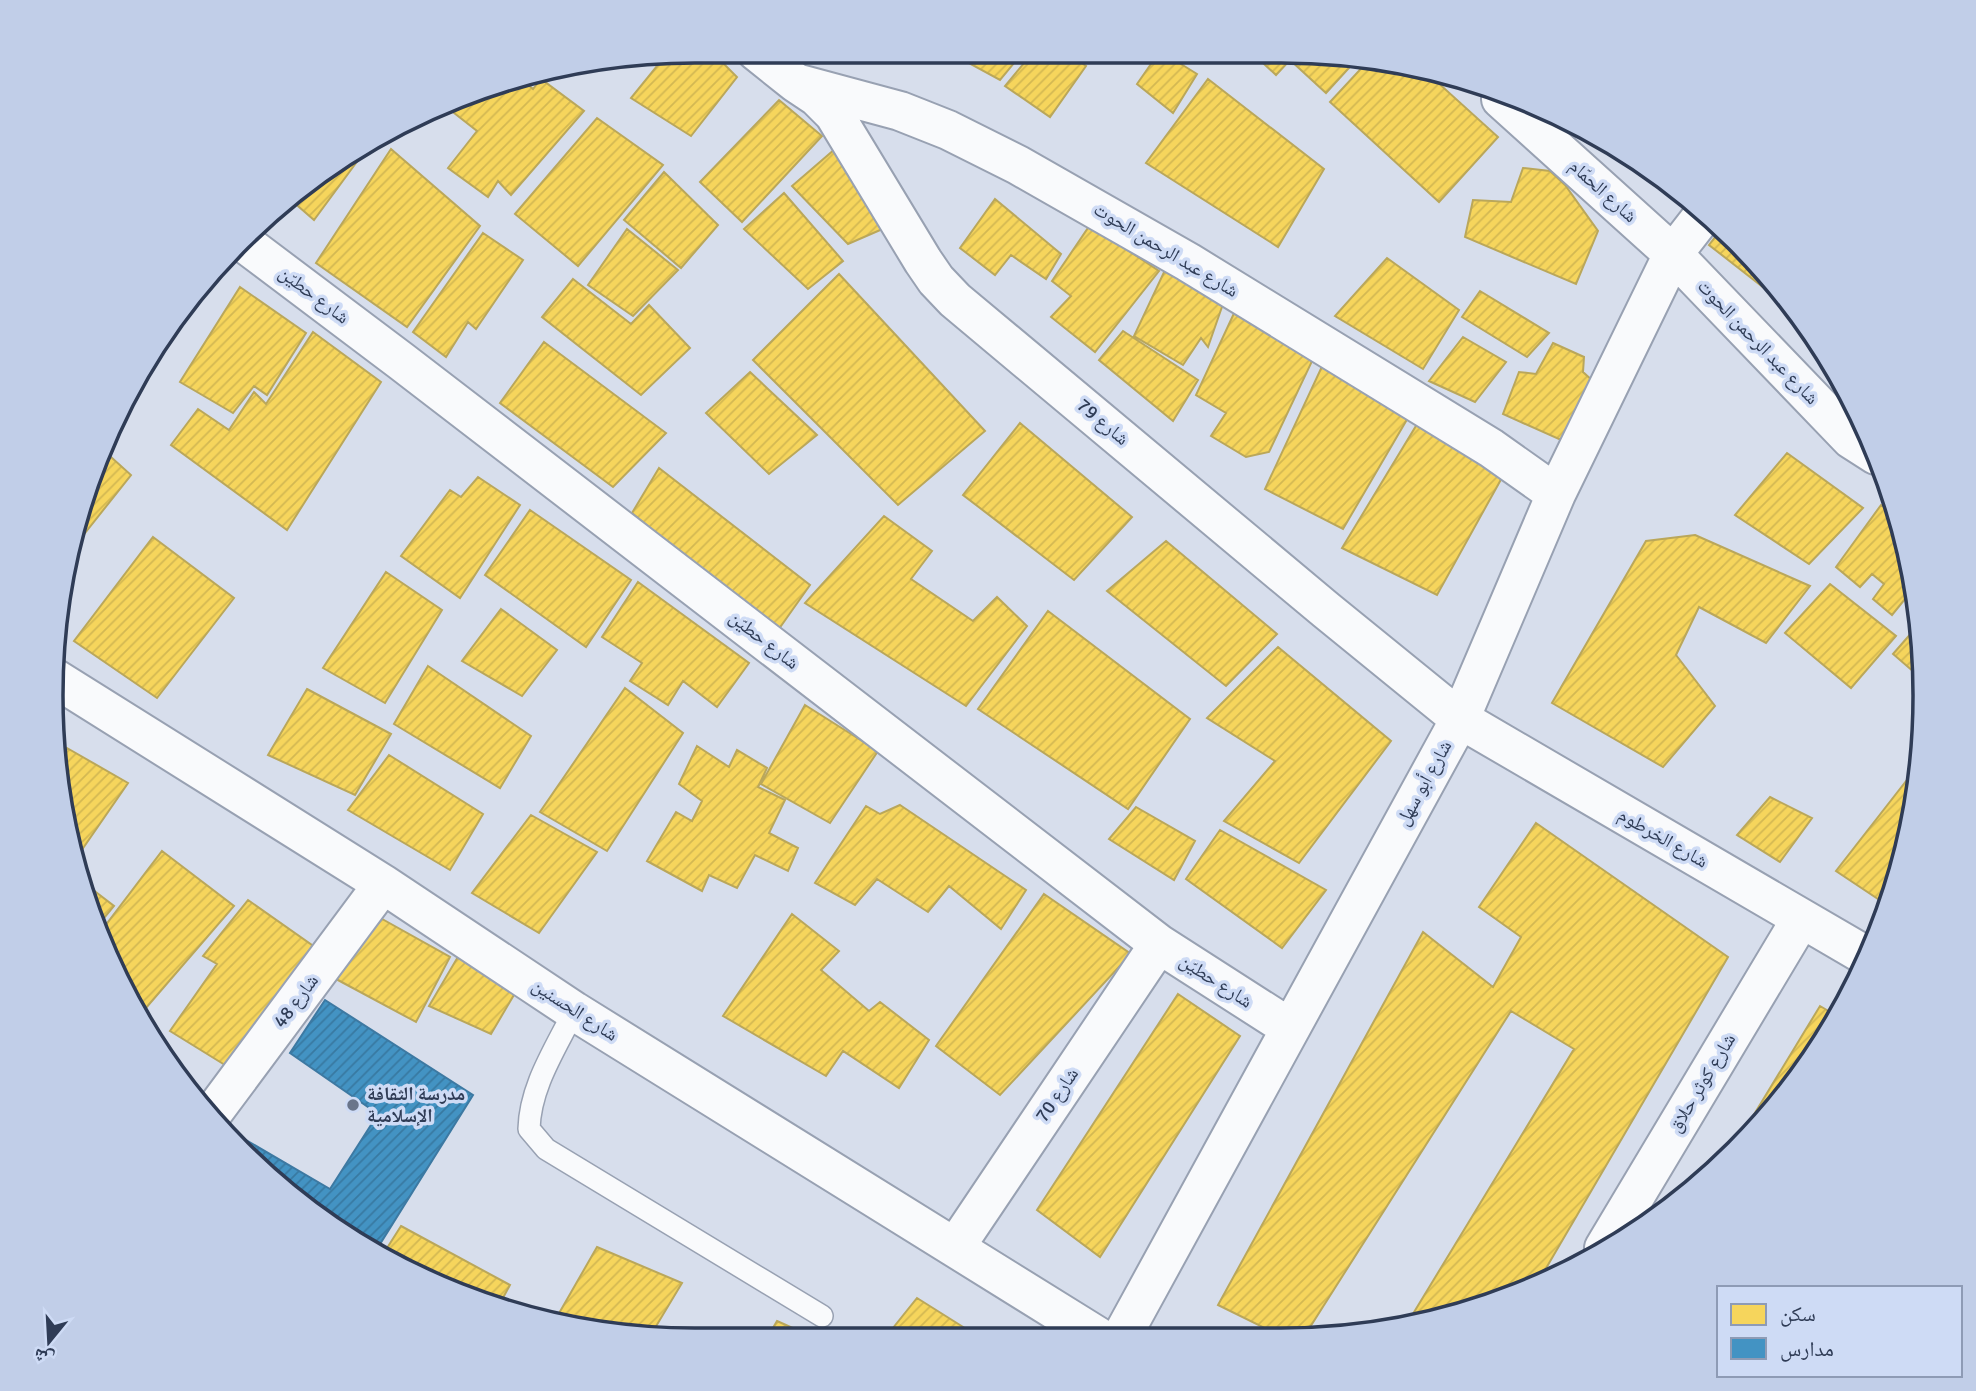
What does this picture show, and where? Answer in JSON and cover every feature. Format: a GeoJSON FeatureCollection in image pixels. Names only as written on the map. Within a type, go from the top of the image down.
{"type":"FeatureCollection","features":[{"type":"Feature","properties":{"kind":"street","name":"شارع عبد الرحمن الحوت"},"geometry":{"type":"LineString","coordinates":[[771,63],[796,83],[900,111],[948,130],[1018,165],[1188,262],[1491,448],[1556,494]]}},
{"type":"Feature","properties":{"kind":"street","name":"شارع 79"},"geometry":{"type":"LineString","coordinates":[[796,83],[817,97],[834,114],[923,261],[955,300],[1460,719]]}},
{"type":"Feature","properties":{"kind":"street","name":"شارع الحمّام"},"geometry":{"type":"LineString","coordinates":[[1509,106],[1673,254]]}},
{"type":"Feature","properties":{"kind":"street","name":"شارع أبو سهل"},"geometry":{"type":"LineString","coordinates":[[1126,1328],[1460,719],[1556,494],[1673,254],[1699,221]]}},
{"type":"Feature","properties":{"kind":"street","name":"شارع حطيّن"},"geometry":{"type":"LineString","coordinates":[[249,247],[423,377],[1159,944],[1290,1028]]}},
{"type":"Feature","properties":{"kind":"street","name":"شارع عبد الرحمن الحوت"},"geometry":{"type":"LineString","coordinates":[[1673,254],[1852,439],[1861,445]]}},
{"type":"Feature","properties":{"kind":"street","name":"شارع الحسنين"},"geometry":{"type":"LineString","coordinates":[[63,684],[383,884],[574,1011],[1084,1328]]}},
{"type":"Feature","properties":{"kind":"street","name":"شارع الخرطوم"},"geometry":{"type":"LineString","coordinates":[[1460,719],[1859,952]]}},
{"type":"Feature","properties":{"kind":"street","name":"شارع 48"},"geometry":{"type":"LineString","coordinates":[[216,1108],[383,884]]}},
{"type":"Feature","properties":{"kind":"street","name":"شارع كوثر حلاق"},"geometry":{"type":"LineString","coordinates":[[1613,1233],[1801,919]]}},
{"type":"Feature","properties":{"kind":"street","name":"شارع 70"},"geometry":{"type":"LineString","coordinates":[[956,1246],[1159,944]]}},
{"type":"Feature","properties":{"kind":"lane"},"geometry":{"type":"LineString","coordinates":[[574,1011],[534,1091],[529,1114],[529,1129],[546,1150],[822,1316]]}},
{"type":"Feature","properties":{"kind":"building: سكن"},"geometry":{"type":"Polygon","coordinates":[[[723,63],[737,77],[691,136],[631,98],[659,64],[723,63]]]}},
{"type":"Feature","properties":{"kind":"building: سكن"},"geometry":{"type":"Polygon","coordinates":[[[969,63],[1014,63],[1000,80],[969,63]]]}},
{"type":"Feature","properties":{"kind":"building: سكن"},"geometry":{"type":"Polygon","coordinates":[[[1024,63],[1082,63],[1086,66],[1050,117],[1005,86],[1024,63]]]}},
{"type":"Feature","properties":{"kind":"building: سكن"},"geometry":{"type":"Polygon","coordinates":[[[1152,63],[1179,63],[1197,74],[1173,113],[1137,84],[1152,63]]]}},
{"type":"Feature","properties":{"kind":"building: سكن"},"geometry":{"type":"Polygon","coordinates":[[[1263,63],[1287,63],[1276,75],[1263,63]]]}},
{"type":"Feature","properties":{"kind":"building: سكن"},"geometry":{"type":"Polygon","coordinates":[[[1294,63],[1350,67],[1326,93],[1294,63]]]}},
{"type":"Feature","properties":{"kind":"building: سكن"},"geometry":{"type":"Polygon","coordinates":[[[1362,68],[1404,75],[1439,84],[1498,137],[1439,202],[1330,102],[1362,68]]]}},
{"type":"Feature","properties":{"kind":"building: سكن"},"geometry":{"type":"Polygon","coordinates":[[[1208,79],[1324,169],[1278,247],[1146,163],[1208,79]]]}},
{"type":"Feature","properties":{"kind":"building: سكن"},"geometry":{"type":"Polygon","coordinates":[[[545,82],[584,111],[511,195],[498,181],[488,197],[448,168],[477,131],[452,111],[529,86],[533,89],[537,84],[545,82]]]}},
{"type":"Feature","properties":{"kind":"building: سكن"},"geometry":{"type":"Polygon","coordinates":[[[779,100],[822,136],[742,222],[700,182],[779,100]]]}},
{"type":"Feature","properties":{"kind":"building: سكن"},"geometry":{"type":"Polygon","coordinates":[[[597,118],[663,165],[578,266],[515,214],[597,118]]]}},
{"type":"Feature","properties":{"kind":"building: سكن"},"geometry":{"type":"Polygon","coordinates":[[[391,149],[480,226],[407,327],[316,263],[391,149]]]}},
{"type":"Feature","properties":{"kind":"building: سكن"},"geometry":{"type":"Polygon","coordinates":[[[835,149],[894,224],[848,244],[792,186],[835,149]]]}},
{"type":"Feature","properties":{"kind":"building: سكن"},"geometry":{"type":"Polygon","coordinates":[[[357,162],[314,220],[297,205],[357,162]]]}},
{"type":"Feature","properties":{"kind":"building: سكن"},"geometry":{"type":"Polygon","coordinates":[[[1523,168],[1550,171],[1565,185],[1598,231],[1576,284],[1465,237],[1473,200],[1511,202],[1523,168]]]}},
{"type":"Feature","properties":{"kind":"building: سكن"},"geometry":{"type":"Polygon","coordinates":[[[664,172],[718,225],[681,268],[624,220],[664,172]]]}},
{"type":"Feature","properties":{"kind":"building: سكن"},"geometry":{"type":"Polygon","coordinates":[[[784,193],[843,261],[808,289],[744,229],[784,193]]]}},
{"type":"Feature","properties":{"kind":"building: سكن"},"geometry":{"type":"Polygon","coordinates":[[[995,199],[1061,254],[1046,279],[1011,255],[995,275],[960,248],[995,199]]]}},
{"type":"Feature","properties":{"kind":"building: سكن"},"geometry":{"type":"Polygon","coordinates":[[[1090,225],[1159,271],[1095,352],[1051,317],[1071,296],[1052,281],[1090,225]]]}},
{"type":"Feature","properties":{"kind":"building: سكن"},"geometry":{"type":"Polygon","coordinates":[[[627,229],[678,270],[633,316],[588,285],[627,229]]]}},
{"type":"Feature","properties":{"kind":"building: سكن"},"geometry":{"type":"Polygon","coordinates":[[[483,233],[523,260],[476,329],[468,322],[446,357],[413,332],[483,233]]]}},
{"type":"Feature","properties":{"kind":"building: سكن"},"geometry":{"type":"Polygon","coordinates":[[[1716,236],[1764,288],[1709,245],[1716,236]]]}},
{"type":"Feature","properties":{"kind":"building: سكن"},"geometry":{"type":"Polygon","coordinates":[[[1387,258],[1459,310],[1423,369],[1335,316],[1387,258]]]}},
{"type":"Feature","properties":{"kind":"building: سكن"},"geometry":{"type":"Polygon","coordinates":[[[1166,268],[1223,304],[1208,347],[1201,338],[1183,365],[1134,336],[1166,268]]]}},
{"type":"Feature","properties":{"kind":"building: سكن"},"geometry":{"type":"Polygon","coordinates":[[[839,274],[985,431],[898,505],[753,360],[839,274]]]}},
{"type":"Feature","properties":{"kind":"building: سكن"},"geometry":{"type":"Polygon","coordinates":[[[573,279],[631,324],[649,305],[690,348],[641,395],[542,317],[573,279]]]}},
{"type":"Feature","properties":{"kind":"building: سكن"},"geometry":{"type":"Polygon","coordinates":[[[240,287],[306,333],[267,395],[254,386],[233,413],[180,382],[240,287]]]}},
{"type":"Feature","properties":{"kind":"building: سكن"},"geometry":{"type":"Polygon","coordinates":[[[1480,291],[1549,333],[1527,357],[1462,317],[1480,291]]]}},
{"type":"Feature","properties":{"kind":"building: سكن"},"geometry":{"type":"Polygon","coordinates":[[[1236,309],[1314,357],[1269,452],[1246,457],[1211,436],[1226,413],[1196,395],[1236,309]]]}},
{"type":"Feature","properties":{"kind":"building: سكن"},"geometry":{"type":"Polygon","coordinates":[[[1123,331],[1198,380],[1173,421],[1099,360],[1123,331]]]}},
{"type":"Feature","properties":{"kind":"building: سكن"},"geometry":{"type":"Polygon","coordinates":[[[313,332],[381,382],[287,530],[171,445],[198,409],[229,430],[254,392],[266,404],[313,332]]]}},
{"type":"Feature","properties":{"kind":"building: سكن"},"geometry":{"type":"Polygon","coordinates":[[[1463,337],[1506,362],[1475,402],[1429,381],[1463,337]]]}},
{"type":"Feature","properties":{"kind":"building: سكن"},"geometry":{"type":"Polygon","coordinates":[[[544,342],[666,433],[613,487],[500,403],[544,342]]]}},
{"type":"Feature","properties":{"kind":"building: سكن"},"geometry":{"type":"Polygon","coordinates":[[[1553,343],[1584,357],[1583,372],[1593,381],[1570,444],[1503,414],[1519,372],[1536,374],[1553,343]]]}},
{"type":"Feature","properties":{"kind":"building: سكن"},"geometry":{"type":"Polygon","coordinates":[[[1325,360],[1409,416],[1343,529],[1265,489],[1325,360]]]}},
{"type":"Feature","properties":{"kind":"building: سكن"},"geometry":{"type":"Polygon","coordinates":[[[750,372],[817,435],[769,474],[706,413],[750,372]]]}},
{"type":"Feature","properties":{"kind":"building: سكن"},"geometry":{"type":"Polygon","coordinates":[[[1419,421],[1504,474],[1437,595],[1342,548],[1419,421]]]}},
{"type":"Feature","properties":{"kind":"building: سكن"},"geometry":{"type":"Polygon","coordinates":[[[1020,423],[1132,517],[1074,580],[963,495],[1020,423]]]}},
{"type":"Feature","properties":{"kind":"building: سكن"},"geometry":{"type":"Polygon","coordinates":[[[1787,453],[1863,508],[1809,564],[1735,515],[1787,453]]]}},
{"type":"Feature","properties":{"kind":"building: سكن"},"geometry":{"type":"Polygon","coordinates":[[[110,456],[131,475],[85,534],[110,456]]]}},
{"type":"Feature","properties":{"kind":"building: سكن"},"geometry":{"type":"Polygon","coordinates":[[[659,468],[810,585],[776,633],[632,513],[659,468]]]}},
{"type":"Feature","properties":{"kind":"building: سكن"},"geometry":{"type":"Polygon","coordinates":[[[478,477],[520,505],[460,598],[401,556],[450,490],[461,497],[478,477]]]}},
{"type":"Feature","properties":{"kind":"building: سكن"},"geometry":{"type":"Polygon","coordinates":[[[1881,505],[1883,507],[1906,598],[1892,615],[1873,599],[1884,584],[1872,574],[1860,587],[1836,567],[1881,505]]]}},
{"type":"Feature","properties":{"kind":"building: سكن"},"geometry":{"type":"Polygon","coordinates":[[[530,510],[631,580],[586,647],[485,575],[530,510]]]}},
{"type":"Feature","properties":{"kind":"building: سكن"},"geometry":{"type":"Polygon","coordinates":[[[884,516],[932,551],[911,579],[973,621],[997,597],[1027,626],[966,706],[805,603],[884,516]]]}},
{"type":"Feature","properties":{"kind":"building: سكن"},"geometry":{"type":"Polygon","coordinates":[[[1695,535],[1810,586],[1766,643],[1699,607],[1676,655],[1715,706],[1663,767],[1552,703],[1646,541],[1695,535]]]}},
{"type":"Feature","properties":{"kind":"building: سكن"},"geometry":{"type":"Polygon","coordinates":[[[153,537],[234,598],[157,698],[74,641],[153,537]]]}},
{"type":"Feature","properties":{"kind":"building: سكن"},"geometry":{"type":"Polygon","coordinates":[[[1166,541],[1277,634],[1226,686],[1107,591],[1166,541]]]}},
{"type":"Feature","properties":{"kind":"building: سكن"},"geometry":{"type":"Polygon","coordinates":[[[386,572],[442,610],[385,703],[323,668],[386,572]]]}},
{"type":"Feature","properties":{"kind":"building: سكن"},"geometry":{"type":"Polygon","coordinates":[[[638,582],[749,663],[717,707],[683,681],[668,705],[630,681],[642,663],[602,637],[638,582]]]}},
{"type":"Feature","properties":{"kind":"building: سكن"},"geometry":{"type":"Polygon","coordinates":[[[1830,584],[1896,636],[1851,688],[1785,633],[1830,584]]]}},
{"type":"Feature","properties":{"kind":"building: سكن"},"geometry":{"type":"Polygon","coordinates":[[[501,609],[557,650],[522,696],[462,661],[501,609]]]}},
{"type":"Feature","properties":{"kind":"building: سكن"},"geometry":{"type":"Polygon","coordinates":[[[1048,611],[1190,719],[1128,809],[978,709],[1048,611]]]}},
{"type":"Feature","properties":{"kind":"building: سكن"},"geometry":{"type":"Polygon","coordinates":[[[1910,634],[1912,671],[1893,654],[1910,634]]]}},
{"type":"Feature","properties":{"kind":"building: سكن"},"geometry":{"type":"Polygon","coordinates":[[[1278,647],[1391,741],[1299,863],[1224,821],[1275,761],[1207,718],[1278,647]]]}},
{"type":"Feature","properties":{"kind":"building: سكن"},"geometry":{"type":"Polygon","coordinates":[[[428,666],[531,736],[500,788],[394,724],[428,666]]]}},
{"type":"Feature","properties":{"kind":"building: سكن"},"geometry":{"type":"Polygon","coordinates":[[[625,688],[683,733],[607,851],[540,812],[625,688]]]}},
{"type":"Feature","properties":{"kind":"building: سكن"},"geometry":{"type":"Polygon","coordinates":[[[307,689],[391,734],[355,795],[268,755],[307,689]]]}},
{"type":"Feature","properties":{"kind":"building: سكن"},"geometry":{"type":"Polygon","coordinates":[[[805,705],[878,751],[830,823],[761,784],[805,705]]]}},
{"type":"Feature","properties":{"kind":"building: سكن"},"geometry":{"type":"Polygon","coordinates":[[[697,746],[729,767],[737,750],[767,768],[758,787],[785,800],[769,833],[798,848],[788,871],[755,855],[737,888],[709,875],[702,891],[647,861],[676,812],[692,821],[702,801],[679,784],[697,746]]]}},
{"type":"Feature","properties":{"kind":"building: سكن"},"geometry":{"type":"Polygon","coordinates":[[[67,748],[128,783],[82,849],[75,819],[67,748]]]}},
{"type":"Feature","properties":{"kind":"building: سكن"},"geometry":{"type":"Polygon","coordinates":[[[389,755],[483,814],[450,870],[348,810],[389,755]]]}},
{"type":"Feature","properties":{"kind":"building: سكن"},"geometry":{"type":"Polygon","coordinates":[[[1908,779],[1901,819],[1879,900],[1836,871],[1908,779]]]}},
{"type":"Feature","properties":{"kind":"building: سكن"},"geometry":{"type":"Polygon","coordinates":[[[1770,797],[1812,818],[1780,862],[1737,835],[1770,797]]]}},
{"type":"Feature","properties":{"kind":"building: سكن"},"geometry":{"type":"Polygon","coordinates":[[[900,805],[1026,890],[1001,929],[949,886],[928,912],[877,879],[855,905],[815,883],[866,806],[880,814],[900,805]]]}},
{"type":"Feature","properties":{"kind":"building: سكن"},"geometry":{"type":"Polygon","coordinates":[[[1136,807],[1195,841],[1174,880],[1109,839],[1136,807]]]}},
{"type":"Feature","properties":{"kind":"building: سكن"},"geometry":{"type":"Polygon","coordinates":[[[531,815],[597,852],[539,933],[472,893],[531,815]]]}},
{"type":"Feature","properties":{"kind":"building: سكن"},"geometry":{"type":"Polygon","coordinates":[[[1536,823],[1728,957],[1545,1270],[1484,1294],[1413,1314],[1574,1049],[1511,1011],[1310,1327],[1265,1328],[1218,1305],[1423,932],[1493,987],[1521,937],[1479,907],[1536,823]]]}},
{"type":"Feature","properties":{"kind":"building: سكن"},"geometry":{"type":"Polygon","coordinates":[[[1220,830],[1326,890],[1282,948],[1186,879],[1220,830]]]}},
{"type":"Feature","properties":{"kind":"building: سكن"},"geometry":{"type":"Polygon","coordinates":[[[162,851],[234,906],[146,1008],[106,925],[162,851]]]}},
{"type":"Feature","properties":{"kind":"building: سكن"},"geometry":{"type":"Polygon","coordinates":[[[95,891],[114,906],[104,918],[95,891]]]}},
{"type":"Feature","properties":{"kind":"building: سكن"},"geometry":{"type":"Polygon","coordinates":[[[1044,894],[1131,954],[1000,1095],[936,1046],[1044,894]]]}},
{"type":"Feature","properties":{"kind":"building: سكن"},"geometry":{"type":"Polygon","coordinates":[[[248,900],[319,950],[225,1065],[170,1031],[217,964],[203,956],[248,900]]]}},
{"type":"Feature","properties":{"kind":"building: سكن"},"geometry":{"type":"Polygon","coordinates":[[[792,914],[839,951],[821,970],[869,1011],[880,1002],[929,1040],[899,1088],[843,1051],[826,1076],[723,1016],[792,914]]]}},
{"type":"Feature","properties":{"kind":"building: سكن"},"geometry":{"type":"Polygon","coordinates":[[[375,915],[450,957],[416,1022],[336,979],[375,915]]]}},
{"type":"Feature","properties":{"kind":"building: سكن"},"geometry":{"type":"Polygon","coordinates":[[[459,955],[518,988],[491,1034],[429,1006],[459,955]]]}},
{"type":"Feature","properties":{"kind":"building: سكن"},"geometry":{"type":"Polygon","coordinates":[[[1178,994],[1240,1036],[1100,1257],[1037,1210],[1178,994]]]}},
{"type":"Feature","properties":{"kind":"building: سكن"},"geometry":{"type":"Polygon","coordinates":[[[1820,1006],[1829,1011],[1782,1081],[1753,1116],[1820,1006]]]}},
{"type":"Feature","properties":{"kind":"building: سكن"},"geometry":{"type":"Polygon","coordinates":[[[401,1226],[510,1285],[503,1297],[492,1294],[453,1280],[387,1248],[401,1226]]]}},
{"type":"Feature","properties":{"kind":"building: سكن"},"geometry":{"type":"Polygon","coordinates":[[[597,1247],[682,1283],[656,1327],[613,1323],[559,1313],[597,1247]]]}},
{"type":"Feature","properties":{"kind":"building: سكن"},"geometry":{"type":"Polygon","coordinates":[[[917,1298],[965,1328],[893,1328],[917,1298]]]}},
{"type":"Feature","properties":{"kind":"building: سكن"},"geometry":{"type":"Polygon","coordinates":[[[777,1321],[793,1328],[773,1328],[777,1321]]]}},
{"type":"Feature","properties":{"kind":"building: مدارس"},"geometry":{"type":"Polygon","coordinates":[[[325,1000],[473,1095],[380,1244],[310,1197],[244,1139],[330,1189],[378,1114],[290,1053],[325,1000]]]}},
{"type":"Feature","properties":{"kind":"place","name":"مدرسة الثقافة الإسلامية"},"geometry":{"type":"Point","coordinates":[353,1105]}}]}
